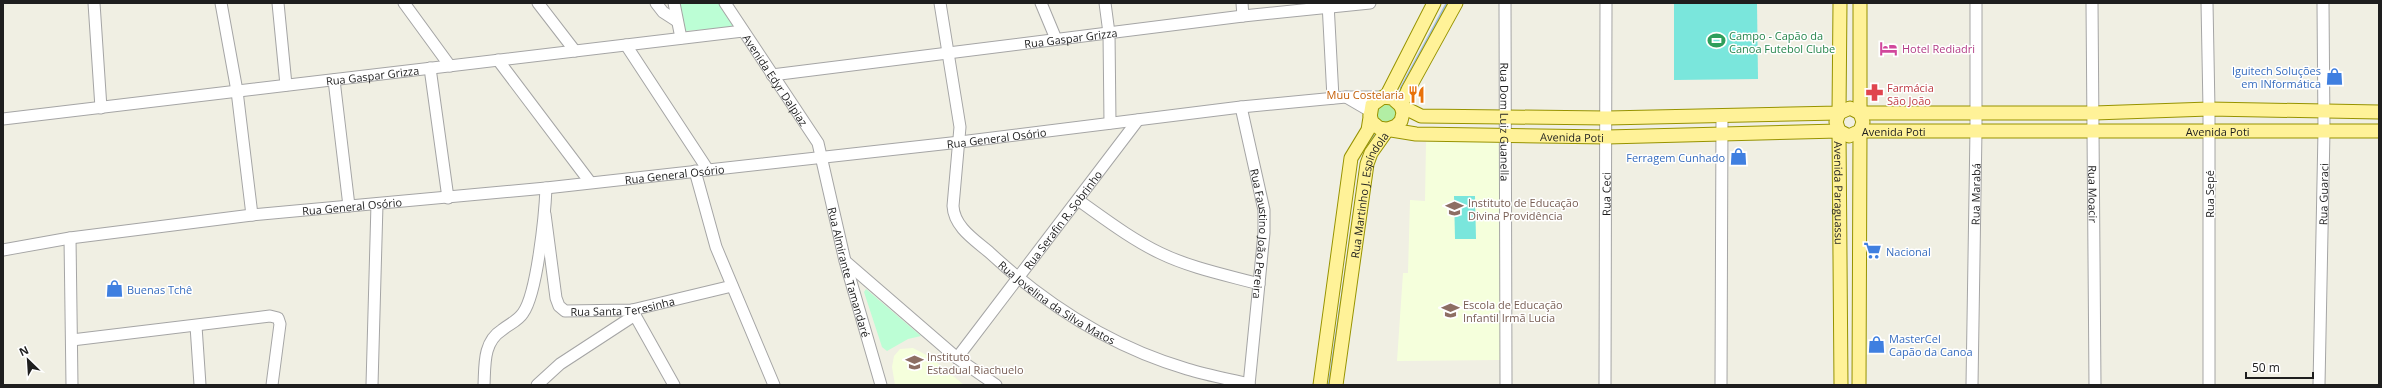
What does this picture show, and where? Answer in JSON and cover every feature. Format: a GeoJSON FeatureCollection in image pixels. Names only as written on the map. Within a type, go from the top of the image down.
{"type":"FeatureCollection","features":[{"type":"Feature","properties":{"kind":"main road","name":"Rua Martinho J. Espíndola"},"geometry":{"type":"LineString","coordinates":[[1320,385],[1351,158],[1368,130],[1372,105],[1384,97],[1434,3]]}},
{"type":"Feature","properties":{"kind":"main road","name":"Rua Martinho J. Espíndola"},"geometry":{"type":"LineString","coordinates":[[1336,385],[1367,164],[1371,153],[1388,129],[1396,126],[1401,121],[1403,113],[1401,106],[1456,3]]}},
{"type":"Feature","properties":{"kind":"main road","name":"Avenida Paraguassu"},"geometry":{"type":"LineString","coordinates":[[1840,3],[1839,113],[1836,122],[1839,130],[1841,385]]}},
{"type":"Feature","properties":{"kind":"main road","name":"Avenida Paraguassu"},"geometry":{"type":"LineString","coordinates":[[1859,385],[1860,131],[1864,122],[1860,113],[1860,3]]}},
{"type":"Feature","properties":{"kind":"main road","name":"Avenida Poti"},"geometry":{"type":"LineString","coordinates":[[1384,97],[1392,98],[1401,106],[1421,116],[1506,118],[1607,118],[1839,113],[1850,108],[1860,113],[2094,113],[2209,109],[2379,112]]}},
{"type":"Feature","properties":{"kind":"main road","name":"Avenida Poti"},"geometry":{"type":"LineString","coordinates":[[1370,113],[1372,122],[1379,128],[1416,134],[1607,137],[1720,135],[1839,130],[1849,136],[1860,131],[2379,131]]}},
{"type":"Feature","properties":{"kind":"street"},"geometry":{"type":"LineString","coordinates":[[94,3],[101,108]]}},
{"type":"Feature","properties":{"kind":"street"},"geometry":{"type":"LineString","coordinates":[[221,3],[237,91],[252,216]]}},
{"type":"Feature","properties":{"kind":"street"},"geometry":{"type":"LineString","coordinates":[[278,3],[286,85]]}},
{"type":"Feature","properties":{"kind":"street"},"geometry":{"type":"LineString","coordinates":[[404,3],[450,66]]}},
{"type":"Feature","properties":{"kind":"street"},"geometry":{"type":"LineString","coordinates":[[538,3],[575,51]]}},
{"type":"Feature","properties":{"kind":"street"},"geometry":{"type":"LineString","coordinates":[[656,3],[664,12],[677,21]]}},
{"type":"Feature","properties":{"kind":"street"},"geometry":{"type":"LineString","coordinates":[[674,3],[681,38]]}},
{"type":"Feature","properties":{"kind":"street","name":"Avenida Edyr Dalpiaz"},"geometry":{"type":"LineString","coordinates":[[725,3],[818,143],[823,157]]}},
{"type":"Feature","properties":{"kind":"street","name":"Rua Jovelina da Silva Matos"},"geometry":{"type":"LineString","coordinates":[[940,3],[960,142],[954,212],[961,227],[1018,279],[1050,303],[1089,327],[1133,348],[1186,368],[1249,384]]}},
{"type":"Feature","properties":{"kind":"street"},"geometry":{"type":"LineString","coordinates":[[1041,3],[1056,39]]}},
{"type":"Feature","properties":{"kind":"street"},"geometry":{"type":"LineString","coordinates":[[1104,3],[1109,33],[1110,123]]}},
{"type":"Feature","properties":{"kind":"street"},"geometry":{"type":"LineString","coordinates":[[1242,3],[1243,16]]}},
{"type":"Feature","properties":{"kind":"street","name":"Rua Gaspar Grizza"},"geometry":{"type":"LineString","coordinates":[[772,75],[1243,16],[1328,6],[1370,3]]}},
{"type":"Feature","properties":{"kind":"street","name":"Rua Dom Luiz Guanella"},"geometry":{"type":"LineString","coordinates":[[1505,3],[1506,385]]}},
{"type":"Feature","properties":{"kind":"street","name":"Rua Ceci"},"geometry":{"type":"LineString","coordinates":[[1605,385],[1607,137],[1606,3]]}},
{"type":"Feature","properties":{"kind":"street","name":"Rua Marabá"},"geometry":{"type":"LineString","coordinates":[[1972,385],[1976,130],[1976,3]]}},
{"type":"Feature","properties":{"kind":"street","name":"Rua Moacir"},"geometry":{"type":"LineString","coordinates":[[2092,3],[2095,385]]}},
{"type":"Feature","properties":{"kind":"street","name":"Rua Sepé"},"geometry":{"type":"LineString","coordinates":[[2207,3],[2209,109],[2209,385]]}},
{"type":"Feature","properties":{"kind":"street","name":"Rua Guaraci"},"geometry":{"type":"LineString","coordinates":[[2319,385],[2324,131],[2323,3]]}},
{"type":"Feature","properties":{"kind":"street"},"geometry":{"type":"LineString","coordinates":[[1328,6],[1333,98]]}},
{"type":"Feature","properties":{"kind":"street","name":"Rua Gaspar Grizza"},"geometry":{"type":"LineString","coordinates":[[3,119],[743,31]]}},
{"type":"Feature","properties":{"kind":"street"},"geometry":{"type":"LineString","coordinates":[[626,45],[708,170]]}},
{"type":"Feature","properties":{"kind":"street"},"geometry":{"type":"LineString","coordinates":[[498,60],[590,182]]}},
{"type":"Feature","properties":{"kind":"street"},"geometry":{"type":"LineString","coordinates":[[430,68],[448,198]]}},
{"type":"Feature","properties":{"kind":"street"},"geometry":{"type":"LineString","coordinates":[[334,80],[348,206]]}},
{"type":"Feature","properties":{"kind":"street"},"geometry":{"type":"LineString","coordinates":[[1346,97],[1370,113]]}},
{"type":"Feature","properties":{"kind":"street","name":"Rua General Osório"},"geometry":{"type":"LineString","coordinates":[[3,250],[70,238],[252,216],[546,188],[960,142],[1241,107],[1346,97],[1384,97]]}},
{"type":"Feature","properties":{"kind":"street","name":"Rua Faustino João Pereira"},"geometry":{"type":"LineString","coordinates":[[1241,107],[1264,210],[1264,233],[1249,384]]}},
{"type":"Feature","properties":{"kind":"street"},"geometry":{"type":"LineString","coordinates":[[1721,385],[1720,135],[1722,116]]}},
{"type":"Feature","properties":{"kind":"street","name":"Rua Serafin R. Sobrinho"},"geometry":{"type":"LineString","coordinates":[[957,358],[1138,120]]}},
{"type":"Feature","properties":{"kind":"street","name":"Rua Almirante Tamandaré"},"geometry":{"type":"LineString","coordinates":[[823,157],[845,261],[881,385]]}},
{"type":"Feature","properties":{"kind":"street"},"geometry":{"type":"LineString","coordinates":[[696,171],[716,247],[774,385]]}},
{"type":"Feature","properties":{"kind":"street"},"geometry":{"type":"LineString","coordinates":[[484,385],[489,345],[501,330],[524,313],[530,298],[545,214],[546,188]]}},
{"type":"Feature","properties":{"kind":"street"},"geometry":{"type":"LineString","coordinates":[[1078,200],[1129,235],[1161,254],[1199,268],[1259,284]]}},
{"type":"Feature","properties":{"kind":"street"},"geometry":{"type":"LineString","coordinates":[[372,385],[376,204]]}},
{"type":"Feature","properties":{"kind":"street","name":"Rua Santa Teresinha"},"geometry":{"type":"LineString","coordinates":[[545,214],[556,298],[559,306],[571,312],[634,312],[732,286]]}},
{"type":"Feature","properties":{"kind":"street"},"geometry":{"type":"LineString","coordinates":[[70,238],[72,385]]}},
{"type":"Feature","properties":{"kind":"street"},"geometry":{"type":"LineString","coordinates":[[845,261],[957,358],[996,385]]}},
{"type":"Feature","properties":{"kind":"street"},"geometry":{"type":"LineString","coordinates":[[536,385],[560,364],[634,312],[674,385]]}},
{"type":"Feature","properties":{"kind":"street"},"geometry":{"type":"LineString","coordinates":[[72,340],[270,316],[278,318],[280,324],[272,385]]}},
{"type":"Feature","properties":{"kind":"street"},"geometry":{"type":"LineString","coordinates":[[196,326],[200,385]]}},
{"type":"Feature","properties":{"kind":"shaded area","name":"Campo - Capão da Canoa Futebol Clube"},"geometry":{"type":"Polygon","coordinates":[[[1674,3],[1757,3],[1758,79],[1674,80],[1674,3]]]}},
{"type":"Feature","properties":{"kind":"shaded area"},"geometry":{"type":"Polygon","coordinates":[[[1501,141],[1500,360],[1397,361],[1403,273],[1408,273],[1410,200],[1425,201],[1426,142],[1501,141]]]}},
{"type":"Feature","properties":{"kind":"shaded area"},"geometry":{"type":"Polygon","coordinates":[[[1454,196],[1475,196],[1476,239],[1455,239],[1454,196]]]}},
{"type":"Feature","properties":{"kind":"shaded area","name":"Instituto Estadual Riachuelo"},"geometry":{"type":"Polygon","coordinates":[[[913,348],[930,357],[964,385],[895,385],[892,367],[894,356],[900,349],[913,348]]]}},
{"type":"Feature","properties":{"kind":"green space"},"geometry":{"type":"Polygon","coordinates":[[[678,3],[720,3],[735,27],[684,31],[678,3]]]}},
{"type":"Feature","properties":{"kind":"green space"},"geometry":{"type":"Polygon","coordinates":[[[1387,103],[1394,106],[1397,113],[1394,120],[1387,123],[1380,120],[1377,113],[1380,106],[1387,103]]]}},
{"type":"Feature","properties":{"kind":"green space"},"geometry":{"type":"Polygon","coordinates":[[[866,289],[921,336],[908,339],[887,351],[882,347],[864,292],[866,289]]]}},
{"type":"Feature","properties":{"kind":"waterway"},"geometry":{"type":"LineString","coordinates":[[1401,88],[1447,3]]}},
{"type":"Feature","properties":{"kind":"waterway"},"geometry":{"type":"LineString","coordinates":[[1368,146],[1374,135]]}},
{"type":"Feature","properties":{"kind":"waterway"},"geometry":{"type":"LineString","coordinates":[[1329,385],[1362,160]]}},
{"type":"Feature","properties":{"kind":"place","name":"Campo - Capão da Canoa Futebol Clube"},"geometry":{"type":"Point","coordinates":[1716,41]}},
{"type":"Feature","properties":{"kind":"place","name":"Hotel Rediadri"},"geometry":{"type":"Point","coordinates":[1889,48]}},
{"type":"Feature","properties":{"kind":"place","name":"Iguitech Soluções em INformática"},"geometry":{"type":"Point","coordinates":[2334,76]}},
{"type":"Feature","properties":{"kind":"place","name":"Farmácia São João"},"geometry":{"type":"Point","coordinates":[1874,93]}},
{"type":"Feature","properties":{"kind":"place","name":"Muu Costelaria"},"geometry":{"type":"Point","coordinates":[1417,94]}},
{"type":"Feature","properties":{"kind":"place","name":"Ferragem Cunhado"},"geometry":{"type":"Point","coordinates":[1738,157]}},
{"type":"Feature","properties":{"kind":"place","name":"Instituto de Educação Divina Providência"},"geometry":{"type":"Point","coordinates":[1455,208]}},
{"type":"Feature","properties":{"kind":"place","name":"Nacional"},"geometry":{"type":"Point","coordinates":[1873,251]}},
{"type":"Feature","properties":{"kind":"place","name":"Buenas Tchê"},"geometry":{"type":"Point","coordinates":[114,289]}},
{"type":"Feature","properties":{"kind":"place","name":"Escola de Educação Infantil Irmã Lucia"},"geometry":{"type":"Point","coordinates":[1450,310]}},
{"type":"Feature","properties":{"kind":"place","name":"MasterCel Capão da Canoa"},"geometry":{"type":"Point","coordinates":[1876,344]}},
{"type":"Feature","properties":{"kind":"place","name":"Instituto Estadual Riachuelo"},"geometry":{"type":"Point","coordinates":[914,362]}}]}
